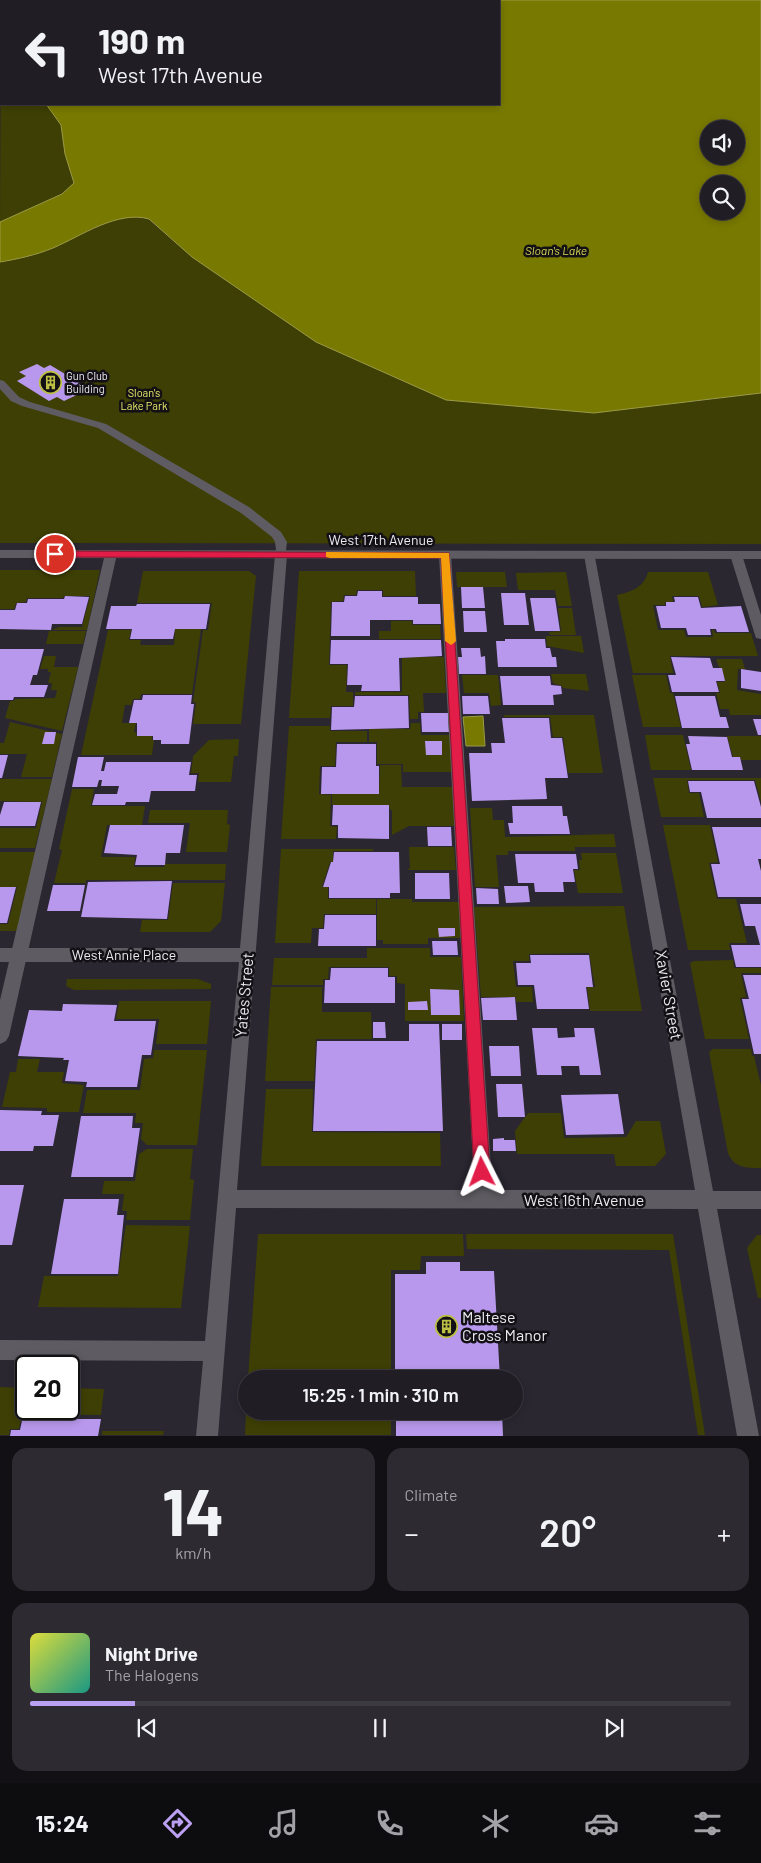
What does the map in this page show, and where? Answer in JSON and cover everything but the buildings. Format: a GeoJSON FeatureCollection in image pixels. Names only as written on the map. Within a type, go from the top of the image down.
{"type":"FeatureCollection","features":[{"type":"Feature","properties":{"kind":"street"},"geometry":{"type":"LineString","coordinates":[[0,383],[15,399],[26,404],[102,426],[245,510],[277,535],[281,542],[281,555]]}},
{"type":"Feature","properties":{"kind":"street","name":"West 17th Avenue"},"geometry":{"type":"LineString","coordinates":[[0,554],[761,555]]}},
{"type":"Feature","properties":{"kind":"street"},"geometry":{"type":"LineString","coordinates":[[0,1036],[110,554]]}},
{"type":"Feature","properties":{"kind":"street","name":"Yates Street"},"geometry":{"type":"LineString","coordinates":[[207,1436],[281,555]]}},
{"type":"Feature","properties":{"kind":"street"},"geometry":{"type":"LineString","coordinates":[[446,555],[484,1200]]}},
{"type":"Feature","properties":{"kind":"street","name":"Xavier Street"},"geometry":{"type":"LineString","coordinates":[[590,555],[748,1436]]}},
{"type":"Feature","properties":{"kind":"street"},"geometry":{"type":"LineString","coordinates":[[736,555],[761,636]]}},
{"type":"Feature","properties":{"kind":"street","name":"West Annie Place"},"geometry":{"type":"LineString","coordinates":[[0,955],[247,956]]}},
{"type":"Feature","properties":{"kind":"street","name":"West 16th Avenue"},"geometry":{"type":"LineString","coordinates":[[227,1200],[761,1200]]}},
{"type":"Feature","properties":{"kind":"street"},"geometry":{"type":"LineString","coordinates":[[0,1350],[214,1351]]}},
{"type":"Feature","properties":{"kind":"green space"},"geometry":{"type":"Polygon","coordinates":[[[1,105],[47,105],[61,125],[65,154],[74,183],[62,194],[0,222],[1,105]]]}},
{"type":"Feature","properties":{"kind":"green space","name":"Sloan's Lake Park"},"geometry":{"type":"Polygon","coordinates":[[[128,216],[148,219],[192,257],[692,402],[761,393],[761,544],[0,543],[0,262],[31,256],[128,216]]]}},
{"type":"Feature","properties":{"kind":"green space"},"geometry":{"type":"Polygon","coordinates":[[[0,570],[100,570],[87,630],[52,630],[59,627],[82,627],[90,596],[27,598],[26,602],[16,603],[14,609],[0,609],[0,570]]]}},
{"type":"Feature","properties":{"kind":"green space"},"geometry":{"type":"Polygon","coordinates":[[[143,571],[249,571],[256,576],[241,724],[193,724],[196,703],[193,702],[203,630],[208,630],[212,603],[137,603],[143,571]]]}},
{"type":"Feature","properties":{"kind":"green space"},"geometry":{"type":"Polygon","coordinates":[[[299,571],[415,571],[416,596],[383,596],[383,590],[357,590],[356,595],[344,595],[343,601],[331,602],[329,665],[347,665],[346,692],[353,692],[353,706],[331,706],[330,718],[289,718],[299,571]]]}},
{"type":"Feature","properties":{"kind":"green space"},"geometry":{"type":"Polygon","coordinates":[[[456,572],[505,572],[507,587],[457,587],[456,572]]]}},
{"type":"Feature","properties":{"kind":"green space"},"geometry":{"type":"Polygon","coordinates":[[[566,572],[572,606],[558,606],[555,590],[518,590],[516,573],[566,572]]]}},
{"type":"Feature","properties":{"kind":"green space"},"geometry":{"type":"Polygon","coordinates":[[[648,572],[708,572],[718,605],[702,607],[699,596],[672,596],[673,602],[665,602],[665,605],[653,605],[658,630],[684,630],[686,637],[713,637],[712,630],[715,633],[751,633],[758,656],[670,656],[673,673],[633,673],[617,595],[637,588],[644,582],[648,572]]]}},
{"type":"Feature","properties":{"kind":"green space"},"geometry":{"type":"Polygon","coordinates":[[[558,608],[572,608],[576,635],[550,635],[549,632],[561,631],[558,608]]]}},
{"type":"Feature","properties":{"kind":"green space"},"geometry":{"type":"Polygon","coordinates":[[[391,621],[412,621],[412,625],[440,625],[441,639],[379,639],[379,631],[391,631],[391,621]]]}},
{"type":"Feature","properties":{"kind":"green space"},"geometry":{"type":"Polygon","coordinates":[[[175,629],[201,629],[192,694],[141,694],[140,699],[133,699],[131,705],[125,705],[122,723],[136,723],[134,732],[137,733],[136,736],[152,736],[152,740],[154,740],[152,755],[81,755],[108,630],[131,630],[129,640],[141,640],[140,645],[174,645],[175,629]]]}},
{"type":"Feature","properties":{"kind":"green space"},"geometry":{"type":"Polygon","coordinates":[[[49,631],[86,631],[83,644],[46,644],[49,631]]]}},
{"type":"Feature","properties":{"kind":"green space"},"geometry":{"type":"Polygon","coordinates":[[[546,636],[581,636],[584,653],[547,646],[546,636]]]}},
{"type":"Feature","properties":{"kind":"green space"},"geometry":{"type":"Polygon","coordinates":[[[44,656],[56,656],[54,667],[78,667],[62,731],[5,718],[10,701],[15,699],[55,698],[57,690],[51,690],[52,683],[48,683],[51,672],[48,672],[48,669],[40,669],[44,656]]]}},
{"type":"Feature","properties":{"kind":"green space"},"geometry":{"type":"Polygon","coordinates":[[[444,657],[446,693],[423,693],[424,712],[418,712],[418,719],[410,719],[409,695],[355,695],[355,692],[402,692],[402,658],[444,657]]]}},
{"type":"Feature","properties":{"kind":"green space"},"geometry":{"type":"Polygon","coordinates":[[[716,659],[742,659],[745,669],[738,669],[737,690],[761,694],[761,715],[730,715],[729,709],[720,709],[716,693],[720,693],[717,682],[725,682],[716,659]]]}},
{"type":"Feature","properties":{"kind":"green space"},"geometry":{"type":"Polygon","coordinates":[[[551,674],[586,674],[589,691],[563,688],[553,683],[551,674]]]}},
{"type":"Feature","properties":{"kind":"green space"},"geometry":{"type":"Polygon","coordinates":[[[462,675],[498,675],[501,705],[491,706],[489,693],[464,693],[462,675]]]}},
{"type":"Feature","properties":{"kind":"green space"},"geometry":{"type":"Polygon","coordinates":[[[632,675],[666,675],[670,693],[673,693],[681,727],[643,727],[632,675]]]}},
{"type":"Feature","properties":{"kind":"green space"},"geometry":{"type":"Polygon","coordinates":[[[504,715],[594,715],[603,773],[568,773],[563,737],[553,737],[550,717],[504,717],[504,715]]]}},
{"type":"Feature","properties":{"kind":"green space"},"geometry":{"type":"Polygon","coordinates":[[[10,722],[62,734],[52,777],[21,777],[27,754],[0,754],[0,743],[4,743],[10,722]]]}},
{"type":"Feature","properties":{"kind":"green space"},"geometry":{"type":"Polygon","coordinates":[[[411,723],[420,723],[421,735],[451,735],[452,772],[403,772],[403,764],[377,764],[377,742],[369,742],[369,729],[410,729],[411,723]]]}},
{"type":"Feature","properties":{"kind":"green space"},"geometry":{"type":"Polygon","coordinates":[[[289,726],[330,726],[330,731],[367,731],[367,742],[336,742],[335,766],[320,766],[319,794],[331,795],[330,826],[337,827],[336,839],[281,839],[289,726]]]}},
{"type":"Feature","properties":{"kind":"green space"},"geometry":{"type":"Polygon","coordinates":[[[645,735],[683,735],[691,770],[651,770],[645,735]]]}},
{"type":"Feature","properties":{"kind":"green space"},"geometry":{"type":"Polygon","coordinates":[[[727,736],[761,736],[761,760],[741,760],[740,757],[733,757],[727,736]]]}},
{"type":"Feature","properties":{"kind":"green space"},"geometry":{"type":"Polygon","coordinates":[[[239,739],[238,756],[234,756],[231,782],[198,782],[199,773],[191,773],[193,756],[209,740],[239,739]]]}},
{"type":"Feature","properties":{"kind":"green space"},"geometry":{"type":"Polygon","coordinates":[[[380,765],[401,765],[402,787],[452,787],[455,826],[409,826],[392,835],[392,810],[390,810],[389,805],[332,805],[332,794],[379,794],[380,765]]]}},
{"type":"Feature","properties":{"kind":"green space"},"geometry":{"type":"Polygon","coordinates":[[[653,778],[761,778],[761,802],[755,780],[687,780],[689,793],[699,793],[704,817],[661,817],[653,778]]]}},
{"type":"Feature","properties":{"kind":"green space"},"geometry":{"type":"Polygon","coordinates":[[[0,779],[52,779],[35,848],[0,848],[0,828],[36,828],[42,802],[0,801],[0,779]]]}},
{"type":"Feature","properties":{"kind":"green space"},"geometry":{"type":"Polygon","coordinates":[[[72,789],[94,789],[91,806],[145,806],[142,825],[107,825],[101,857],[135,857],[134,867],[164,867],[165,864],[226,864],[225,880],[86,880],[86,883],[54,883],[62,850],[59,849],[72,789]]]}},
{"type":"Feature","properties":{"kind":"green space"},"geometry":{"type":"Polygon","coordinates":[[[470,808],[492,808],[493,820],[504,820],[505,837],[614,834],[616,847],[575,847],[575,851],[508,851],[508,855],[496,855],[499,887],[475,887],[470,808]]]}},
{"type":"Feature","properties":{"kind":"green space"},"geometry":{"type":"Polygon","coordinates":[[[150,810],[228,810],[227,824],[230,825],[227,852],[186,852],[190,823],[148,823],[150,810]]]}},
{"type":"Feature","properties":{"kind":"green space"},"geometry":{"type":"Polygon","coordinates":[[[663,825],[710,825],[718,862],[709,863],[717,899],[736,899],[747,943],[729,943],[730,950],[688,950],[663,825]]]}},
{"type":"Feature","properties":{"kind":"green space"},"geometry":{"type":"Polygon","coordinates":[[[409,847],[454,847],[456,870],[407,870],[410,868],[409,847]]]}},
{"type":"Feature","properties":{"kind":"green space"},"geometry":{"type":"Polygon","coordinates":[[[281,849],[373,849],[373,851],[333,851],[333,862],[330,862],[322,887],[328,887],[328,899],[376,899],[376,914],[324,914],[323,928],[312,928],[311,943],[275,943],[281,849]]]}},
{"type":"Feature","properties":{"kind":"green space"},"geometry":{"type":"Polygon","coordinates":[[[0,852],[36,852],[17,931],[0,931],[0,924],[8,924],[17,887],[0,887],[0,852]]]}},
{"type":"Feature","properties":{"kind":"green space"},"geometry":{"type":"Polygon","coordinates":[[[581,853],[616,853],[623,893],[578,893],[574,870],[580,870],[579,860],[582,860],[581,853]]]}},
{"type":"Feature","properties":{"kind":"green space"},"geometry":{"type":"Polygon","coordinates":[[[173,883],[225,883],[221,921],[210,932],[140,932],[142,920],[168,920],[173,883]]]}},
{"type":"Feature","properties":{"kind":"green space"},"geometry":{"type":"Polygon","coordinates":[[[377,899],[412,899],[412,902],[459,902],[461,938],[428,938],[428,944],[383,944],[383,940],[377,940],[377,899]]]}},
{"type":"Feature","properties":{"kind":"green space"},"geometry":{"type":"Polygon","coordinates":[[[624,906],[642,1011],[590,1011],[587,987],[595,987],[589,953],[529,954],[529,961],[513,961],[516,987],[532,987],[533,1002],[516,1002],[516,997],[481,997],[474,907],[624,906]]]}},
{"type":"Feature","properties":{"kind":"green space"},"geometry":{"type":"Polygon","coordinates":[[[367,948],[430,948],[430,957],[461,957],[464,1021],[405,1021],[405,984],[397,983],[397,976],[389,976],[389,967],[329,967],[328,979],[323,979],[323,985],[272,985],[274,958],[367,958],[367,948]]]}},
{"type":"Feature","properties":{"kind":"green space"},"geometry":{"type":"Polygon","coordinates":[[[733,960],[734,968],[761,968],[761,973],[741,973],[746,997],[740,998],[749,1039],[705,1039],[690,963],[694,961],[733,960]]]}},
{"type":"Feature","properties":{"kind":"green space"},"geometry":{"type":"Polygon","coordinates":[[[67,979],[198,979],[211,984],[211,989],[74,990],[66,986],[67,979]]]}},
{"type":"Feature","properties":{"kind":"green space"},"geometry":{"type":"Polygon","coordinates":[[[271,987],[322,987],[322,1012],[371,1012],[372,1039],[316,1039],[314,1081],[265,1081],[271,987]]]}},
{"type":"Feature","properties":{"kind":"green space"},"geometry":{"type":"Polygon","coordinates":[[[119,1001],[211,1001],[207,1044],[156,1044],[159,1019],[116,1019],[119,1001]]]}},
{"type":"Feature","properties":{"kind":"green space"},"geometry":{"type":"Polygon","coordinates":[[[713,1049],[751,1049],[752,1056],[754,1056],[761,1085],[761,1168],[741,1166],[734,1162],[728,1153],[709,1052],[713,1049]]]}},
{"type":"Feature","properties":{"kind":"green space"},"geometry":{"type":"Polygon","coordinates":[[[154,1050],[207,1050],[197,1145],[147,1145],[141,1139],[143,1123],[135,1123],[136,1113],[83,1113],[87,1090],[140,1090],[144,1059],[153,1058],[154,1050]]]}},
{"type":"Feature","properties":{"kind":"green space"},"geometry":{"type":"Polygon","coordinates":[[[18,1059],[40,1059],[37,1072],[64,1072],[62,1083],[84,1085],[79,1112],[47,1112],[47,1108],[2,1107],[10,1072],[16,1072],[18,1059]]]}},
{"type":"Feature","properties":{"kind":"green space"},"geometry":{"type":"Polygon","coordinates":[[[266,1089],[313,1089],[312,1132],[440,1133],[441,1166],[261,1166],[266,1089]]]}},
{"type":"Feature","properties":{"kind":"green space"},"geometry":{"type":"Polygon","coordinates":[[[528,1113],[561,1113],[564,1138],[626,1137],[636,1121],[660,1121],[666,1154],[655,1166],[616,1166],[614,1154],[517,1154],[515,1131],[528,1113]]]}},
{"type":"Feature","properties":{"kind":"green space"},"geometry":{"type":"Polygon","coordinates":[[[147,1149],[193,1149],[190,1179],[194,1180],[190,1220],[126,1220],[127,1211],[122,1211],[124,1194],[102,1194],[104,1181],[135,1181],[139,1154],[147,1149]]]}},
{"type":"Feature","properties":{"kind":"green space"},"geometry":{"type":"Polygon","coordinates":[[[126,1225],[190,1226],[181,1308],[38,1307],[44,1276],[118,1276],[126,1225]]]}},
{"type":"Feature","properties":{"kind":"green space"},"geometry":{"type":"Polygon","coordinates":[[[258,1234],[463,1234],[464,1256],[421,1256],[420,1270],[391,1270],[391,1370],[249,1370],[258,1234]]]}},
{"type":"Feature","properties":{"kind":"green space"},"geometry":{"type":"Polygon","coordinates":[[[466,1234],[673,1234],[705,1435],[698,1435],[669,1250],[467,1249],[466,1234]]]}},
{"type":"Feature","properties":{"kind":"green space"},"geometry":{"type":"Polygon","coordinates":[[[757,1235],[761,1235],[761,1298],[758,1298],[747,1248],[757,1235]]]}},
{"type":"Feature","properties":{"kind":"green space"},"geometry":{"type":"Polygon","coordinates":[[[0,1387],[15,1388],[15,1420],[21,1420],[19,1429],[10,1429],[9,1435],[0,1435],[0,1387]]]}},
{"type":"Feature","properties":{"kind":"green space"},"geometry":{"type":"Polygon","coordinates":[[[80,1388],[104,1389],[101,1415],[80,1415],[80,1388]]]}},
{"type":"Feature","properties":{"kind":"green space"},"geometry":{"type":"Polygon","coordinates":[[[246,1420],[391,1420],[391,1435],[245,1435],[246,1420]]]}},
{"type":"Feature","properties":{"kind":"green space"},"geometry":{"type":"Polygon","coordinates":[[[102,1431],[164,1431],[163,1435],[102,1435],[102,1431]]]}},
{"type":"Feature","properties":{"kind":"water","name":"Sloan's Lake"},"geometry":{"type":"Polygon","coordinates":[[[500,0],[761,0],[761,393],[594,413],[446,400],[316,342],[192,257],[149,219],[137,217],[112,221],[47,250],[0,262],[0,222],[62,194],[74,183],[65,154],[61,125],[47,105],[500,105],[500,0]]]}},
{"type":"Feature","properties":{"kind":"water"},"geometry":{"type":"Polygon","coordinates":[[[483,716],[485,746],[466,746],[463,717],[483,716]]]}},
{"type":"Feature","properties":{"kind":"slow traffic"},"geometry":{"type":"LineString","coordinates":[[330,555],[446,555],[451,641]]}},
{"type":"Feature","properties":{"kind":"place","name":"Gun Club Building"},"geometry":{"type":"Point","coordinates":[50,382]}},
{"type":"Feature","properties":{"kind":"place","name":"Maltese Cross Manor"},"geometry":{"type":"Point","coordinates":[446,1326]}},
{"type":"Feature","properties":{"kind":"route"},"geometry":{"type":"LineString","coordinates":[[55,554],[446,555],[482,1172]]}}]}
